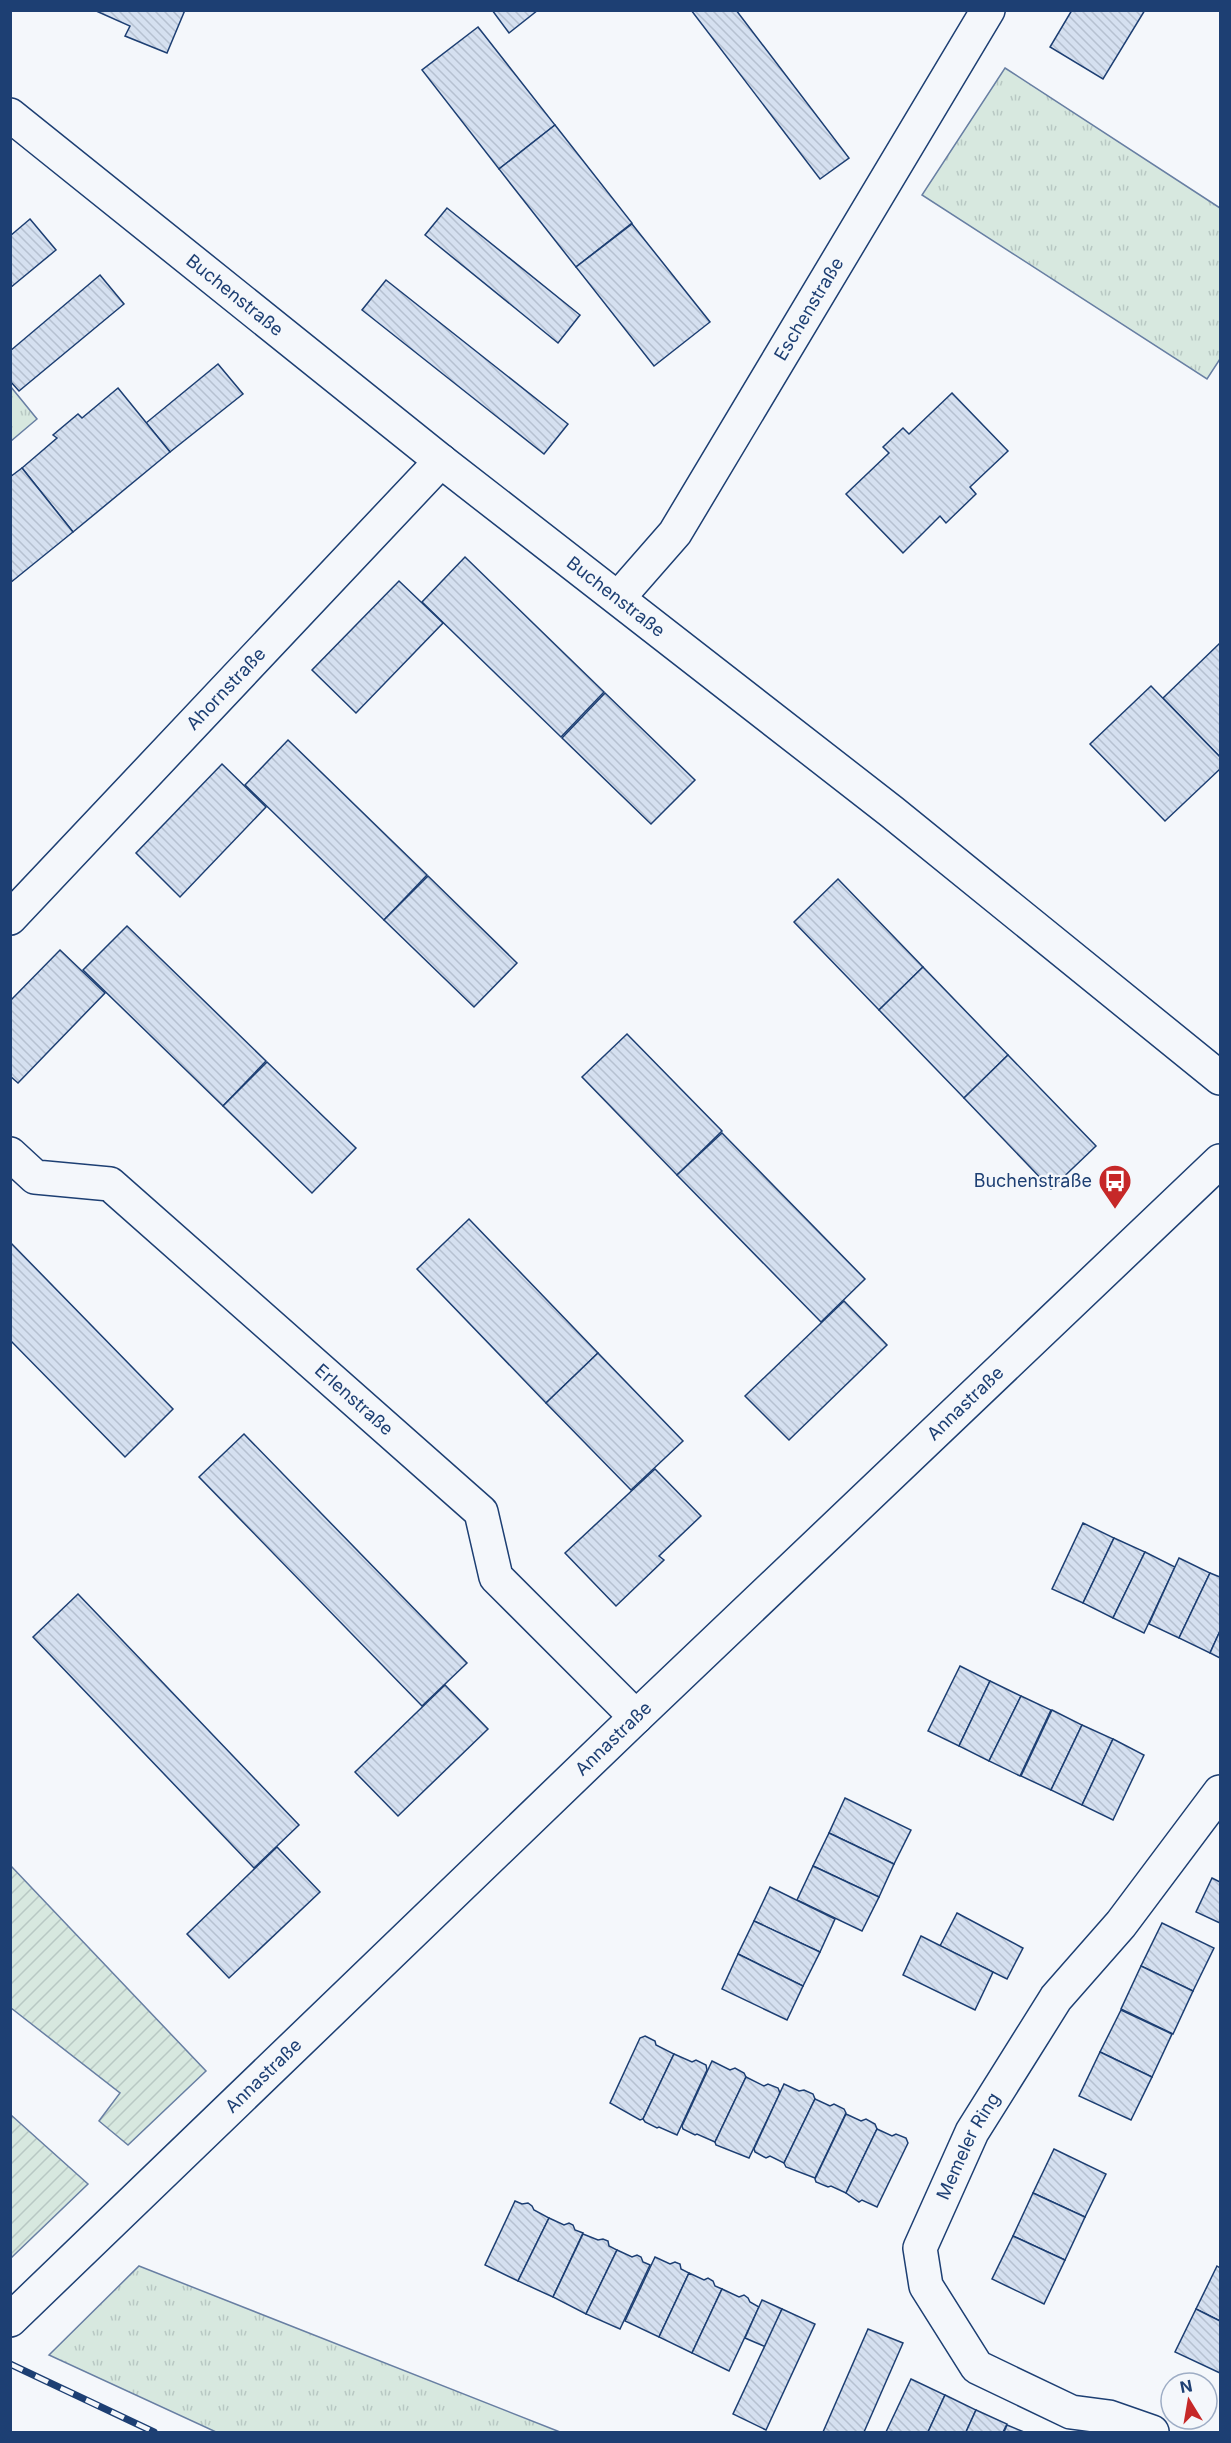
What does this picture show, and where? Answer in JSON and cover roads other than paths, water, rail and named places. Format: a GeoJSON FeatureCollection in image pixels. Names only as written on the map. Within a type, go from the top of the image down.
{"type":"FeatureCollection","features":[{"type":"Feature","properties":{"kind":"street","name":"Eschenstraße"},"geometry":{"type":"LineString","coordinates":[[619,597],[675,533],[988,10]]}},
{"type":"Feature","properties":{"kind":"street","name":"Buchenstraße"},"geometry":{"type":"LineString","coordinates":[[10,115],[441,461],[619,597],[892,812],[1221,1078]]}},
{"type":"Feature","properties":{"kind":"street","name":"Ahornstraße"},"geometry":{"type":"LineString","coordinates":[[10,918],[441,461]]}},
{"type":"Feature","properties":{"kind":"street","name":"Erlenstraße"},"geometry":{"type":"LineString","coordinates":[[10,1155],[35,1177],[110,1184],[481,1512],[496,1577],[636,1717]]}},
{"type":"Feature","properties":{"kind":"street","name":"Annastraße"},"geometry":{"type":"LineString","coordinates":[[10,2320],[636,1717],[1221,1161]]}},
{"type":"Feature","properties":{"kind":"street","name":"Memeler Ring"},"geometry":{"type":"LineString","coordinates":[[1152,2433],[1109,2417],[1071,2412],[977,2367],[926,2286],[920,2248],[972,2132],[1056,1998],[1121,1924],[1221,1792]]}},
{"type":"Feature","properties":{"kind":"railway"},"geometry":{"type":"LineString","coordinates":[[10,2364],[154,2432]]}},
{"type":"Feature","properties":{"kind":"place","name":"Buchenstraße"},"geometry":{"type":"Point","coordinates":[1115,1210]}}]}
